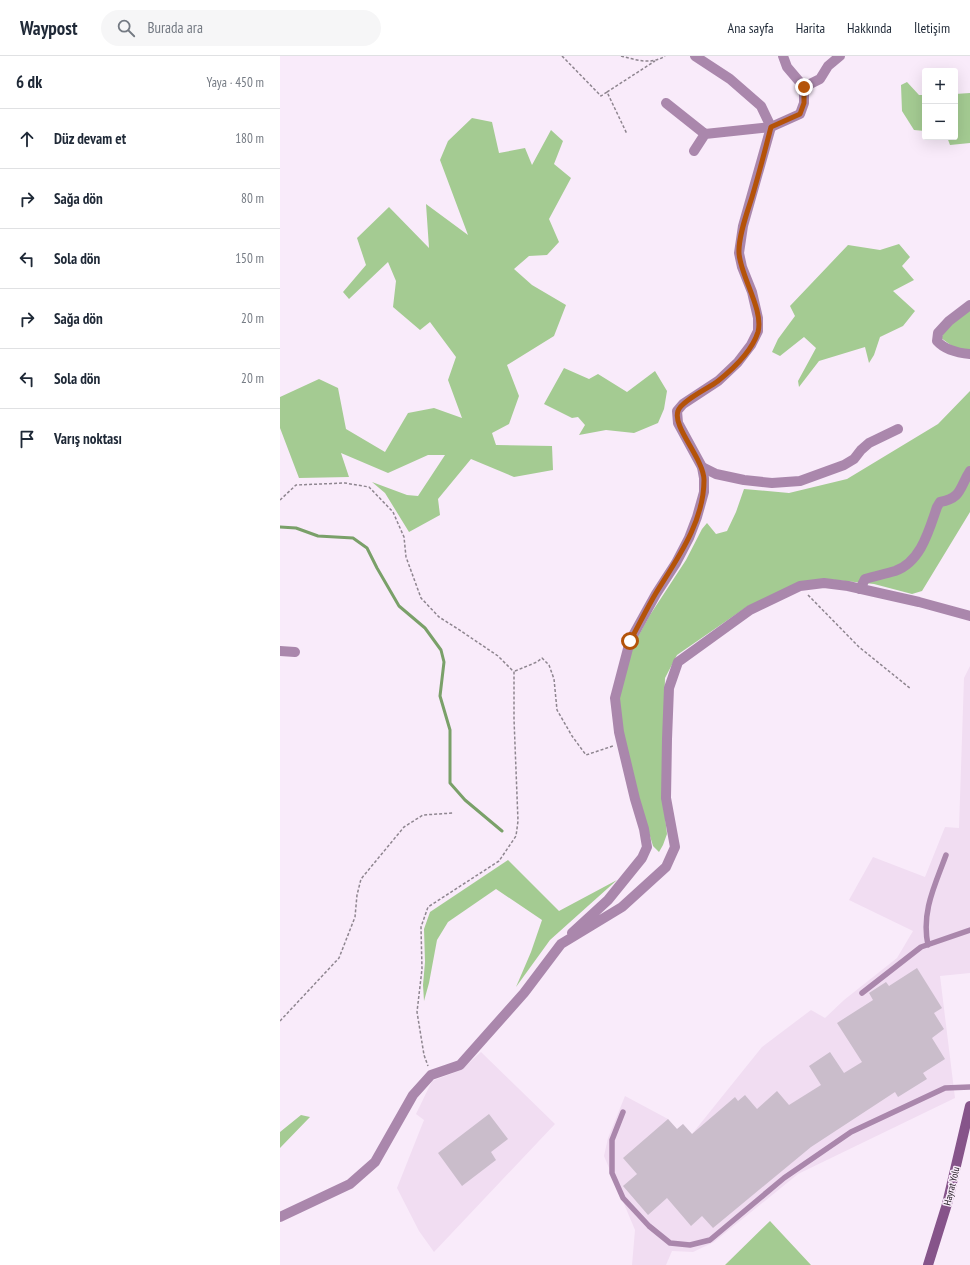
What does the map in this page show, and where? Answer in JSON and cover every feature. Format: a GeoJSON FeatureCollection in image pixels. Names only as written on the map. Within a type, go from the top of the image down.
{"type":"FeatureCollection","features":[{"type":"Feature","properties":{"kind":"main road","name":"Hayrat Yolu"},"geometry":{"type":"LineString","coordinates":[[928,1265],[947,1204],[970,1106]]}},
{"type":"Feature","properties":{"kind":"street"},"geometry":{"type":"LineString","coordinates":[[280,1217],[350,1184],[375,1162],[413,1096],[431,1075],[460,1065],[524,993],[561,944],[608,900],[642,858],[647,847],[644,829],[635,799],[622,743],[615,698],[630,641],[689,538],[704,492],[702,467],[678,422],[677,411],[683,404],[718,381],[738,362],[752,345],[758,331],[757,312],[739,253],[743,226],[771,127],[761,106],[730,79],[695,56]]}},
{"type":"Feature","properties":{"kind":"street"},"geometry":{"type":"LineString","coordinates":[[666,103],[705,134],[771,127],[800,114],[804,103],[804,87],[787,67],[782,56]]}},
{"type":"Feature","properties":{"kind":"street"},"geometry":{"type":"LineString","coordinates":[[804,87],[820,79],[828,66],[840,56]]}},
{"type":"Feature","properties":{"kind":"street"},"geometry":{"type":"LineString","coordinates":[[694,151],[705,134]]}},
{"type":"Feature","properties":{"kind":"street"},"geometry":{"type":"LineString","coordinates":[[970,305],[949,321],[938,333],[937,341],[942,346],[960,353],[970,354]]}},
{"type":"Feature","properties":{"kind":"street"},"geometry":{"type":"LineString","coordinates":[[702,467],[716,474],[744,480],[772,483],[800,481],[844,465],[854,459],[869,443],[898,428]]}},
{"type":"Feature","properties":{"kind":"street"},"geometry":{"type":"LineString","coordinates":[[860,589],[865,579],[896,571],[911,562],[922,545],[940,502],[951,500],[957,495],[970,471]]}},
{"type":"Feature","properties":{"kind":"street"},"geometry":{"type":"LineString","coordinates":[[561,944],[622,907],[666,868],[675,847],[666,798],[669,688],[678,662],[750,610],[800,586],[824,583],[848,586],[919,602],[970,616]]}},
{"type":"Feature","properties":{"kind":"street"},"geometry":{"type":"LineString","coordinates":[[280,651],[295,652]]}},
{"type":"Feature","properties":{"kind":"lane"},"geometry":{"type":"LineString","coordinates":[[928,945],[925,931],[927,906],[946,855]]}},
{"type":"Feature","properties":{"kind":"lane"},"geometry":{"type":"LineString","coordinates":[[862,992],[920,947],[970,930]]}},
{"type":"Feature","properties":{"kind":"lane"},"geometry":{"type":"LineString","coordinates":[[623,1112],[612,1140],[612,1173],[623,1198],[648,1226],[670,1243],[690,1245],[710,1240],[784,1178],[850,1132],[945,1088],[970,1087]]}},
{"type":"Feature","properties":{"kind":"path"},"geometry":{"type":"LineString","coordinates":[[562,56],[601,96],[664,56]]}},
{"type":"Feature","properties":{"kind":"path"},"geometry":{"type":"LineString","coordinates":[[621,56],[639,61],[655,61]]}},
{"type":"Feature","properties":{"kind":"path"},"geometry":{"type":"LineString","coordinates":[[607,92],[627,134]]}},
{"type":"Feature","properties":{"kind":"path"},"geometry":{"type":"LineString","coordinates":[[280,500],[296,485],[345,483],[369,487],[394,512],[404,537],[406,557],[421,598],[439,618],[498,656],[514,672],[514,719],[518,821],[516,836],[499,862],[428,907],[421,927],[422,969],[417,1012],[424,1055],[431,1075]]}},
{"type":"Feature","properties":{"kind":"path"},"geometry":{"type":"LineString","coordinates":[[800,586],[859,647],[911,689]]}},
{"type":"Feature","properties":{"kind":"path"},"geometry":{"type":"LineString","coordinates":[[514,672],[537,662],[542,658],[549,665],[554,679],[557,710],[586,756],[622,743]]}},
{"type":"Feature","properties":{"kind":"path"},"geometry":{"type":"LineString","coordinates":[[280,1021],[339,958],[355,917],[357,895],[361,879],[404,827],[423,815],[452,812]]}},
{"type":"Feature","properties":{"kind":"shaded area"},"geometry":{"type":"Polygon","coordinates":[[[970,666],[970,973],[940,976],[955,1098],[798,1174],[714,1242],[693,1252],[672,1251],[666,1265],[632,1265],[635,1230],[604,1156],[608,1138],[625,1096],[668,1119],[677,1129],[683,1124],[692,1134],[762,1047],[811,1010],[825,1018],[844,1000],[897,958],[913,931],[849,900],[873,857],[925,877],[945,827],[959,828],[964,678],[970,666]]]}},
{"type":"Feature","properties":{"kind":"shaded area"},"geometry":{"type":"Polygon","coordinates":[[[481,1052],[555,1124],[434,1252],[419,1231],[397,1188],[424,1120],[416,1114],[432,1081],[461,1070],[481,1052]]]}},
{"type":"Feature","properties":{"kind":"green space"},"geometry":{"type":"Polygon","coordinates":[[[907,82],[919,95],[922,95],[922,131],[914,130],[902,111],[901,85],[907,82]]]}},
{"type":"Feature","properties":{"kind":"green space"},"geometry":{"type":"Polygon","coordinates":[[[970,93],[970,143],[950,145],[948,140],[958,140],[958,94],[970,93]]]}},
{"type":"Feature","properties":{"kind":"green space"},"geometry":{"type":"Polygon","coordinates":[[[472,118],[492,122],[499,153],[525,148],[532,165],[551,130],[563,141],[554,164],[571,178],[549,219],[559,242],[547,255],[529,256],[514,269],[532,285],[566,305],[554,336],[507,365],[519,396],[509,424],[492,433],[496,445],[552,446],[553,470],[514,477],[471,459],[438,499],[440,515],[409,532],[385,493],[372,482],[407,495],[418,496],[445,455],[428,455],[388,473],[341,453],[349,477],[299,478],[280,428],[280,397],[319,379],[338,388],[346,429],[385,452],[408,413],[434,408],[462,418],[448,380],[456,357],[430,322],[420,330],[393,307],[396,281],[388,262],[349,299],[343,292],[366,265],[357,238],[389,207],[429,248],[426,204],[468,235],[440,160],[448,141],[472,118]]]}},
{"type":"Feature","properties":{"kind":"green space"},"geometry":{"type":"Polygon","coordinates":[[[899,244],[910,257],[902,266],[914,280],[893,291],[915,311],[903,326],[880,337],[874,355],[869,363],[865,347],[819,361],[799,387],[798,381],[816,348],[804,337],[780,356],[772,352],[778,339],[795,316],[790,306],[848,245],[880,250],[899,244]]]}},
{"type":"Feature","properties":{"kind":"green space"},"geometry":{"type":"Polygon","coordinates":[[[970,309],[970,359],[941,338],[947,327],[970,309]]]}},
{"type":"Feature","properties":{"kind":"green space"},"geometry":{"type":"Polygon","coordinates":[[[564,368],[589,379],[598,374],[627,392],[655,371],[667,391],[664,409],[658,423],[634,433],[606,430],[579,435],[585,425],[578,417],[572,418],[544,404],[564,368]]]}},
{"type":"Feature","properties":{"kind":"green space"},"geometry":{"type":"Polygon","coordinates":[[[970,391],[970,512],[922,591],[912,594],[874,584],[826,579],[748,606],[677,655],[665,678],[662,790],[667,834],[659,852],[653,846],[639,800],[623,733],[619,699],[631,649],[650,615],[686,560],[702,529],[707,523],[716,534],[727,531],[736,512],[744,489],[789,493],[847,479],[938,424],[970,391]]]}},
{"type":"Feature","properties":{"kind":"green space"},"geometry":{"type":"Polygon","coordinates":[[[508,860],[559,911],[617,880],[550,940],[516,987],[531,952],[542,920],[496,889],[448,922],[437,940],[424,1001],[424,929],[430,912],[508,860]]]}},
{"type":"Feature","properties":{"kind":"green space"},"geometry":{"type":"Polygon","coordinates":[[[301,1115],[310,1117],[280,1148],[280,1132],[301,1115]]]}},
{"type":"Feature","properties":{"kind":"green space"},"geometry":{"type":"Polygon","coordinates":[[[770,1221],[811,1265],[725,1265],[770,1221]]]}},
{"type":"Feature","properties":{"kind":"building"},"geometry":{"type":"Polygon","coordinates":[[[917,968],[942,1008],[934,1013],[944,1029],[932,1038],[945,1059],[923,1073],[927,1079],[898,1097],[895,1092],[811,1147],[713,1228],[702,1216],[691,1226],[667,1198],[648,1215],[623,1186],[637,1174],[623,1158],[668,1119],[677,1129],[683,1124],[692,1134],[735,1097],[738,1101],[745,1095],[757,1109],[777,1091],[789,1105],[821,1085],[809,1066],[830,1052],[844,1073],[862,1062],[837,1023],[873,1000],[869,993],[886,982],[889,986],[917,968]]]}},
{"type":"Feature","properties":{"kind":"building"},"geometry":{"type":"Polygon","coordinates":[[[489,1114],[508,1139],[491,1152],[496,1160],[462,1186],[438,1153],[489,1114]]]}},
{"type":"Feature","properties":{"kind":"waterway"},"geometry":{"type":"LineString","coordinates":[[280,527],[296,528],[318,536],[353,538],[367,548],[399,606],[425,628],[441,650],[444,662],[440,696],[450,730],[450,783],[465,800],[502,831]]}},
{"type":"Feature","properties":{"kind":"route"},"geometry":{"type":"LineString","coordinates":[[630,641],[689,538],[704,492],[702,467],[678,422],[677,411],[683,404],[718,381],[738,362],[752,345],[758,331],[758,318],[752,292],[742,266],[739,253],[743,226],[771,127],[800,114],[804,103],[804,87]]}}]}
